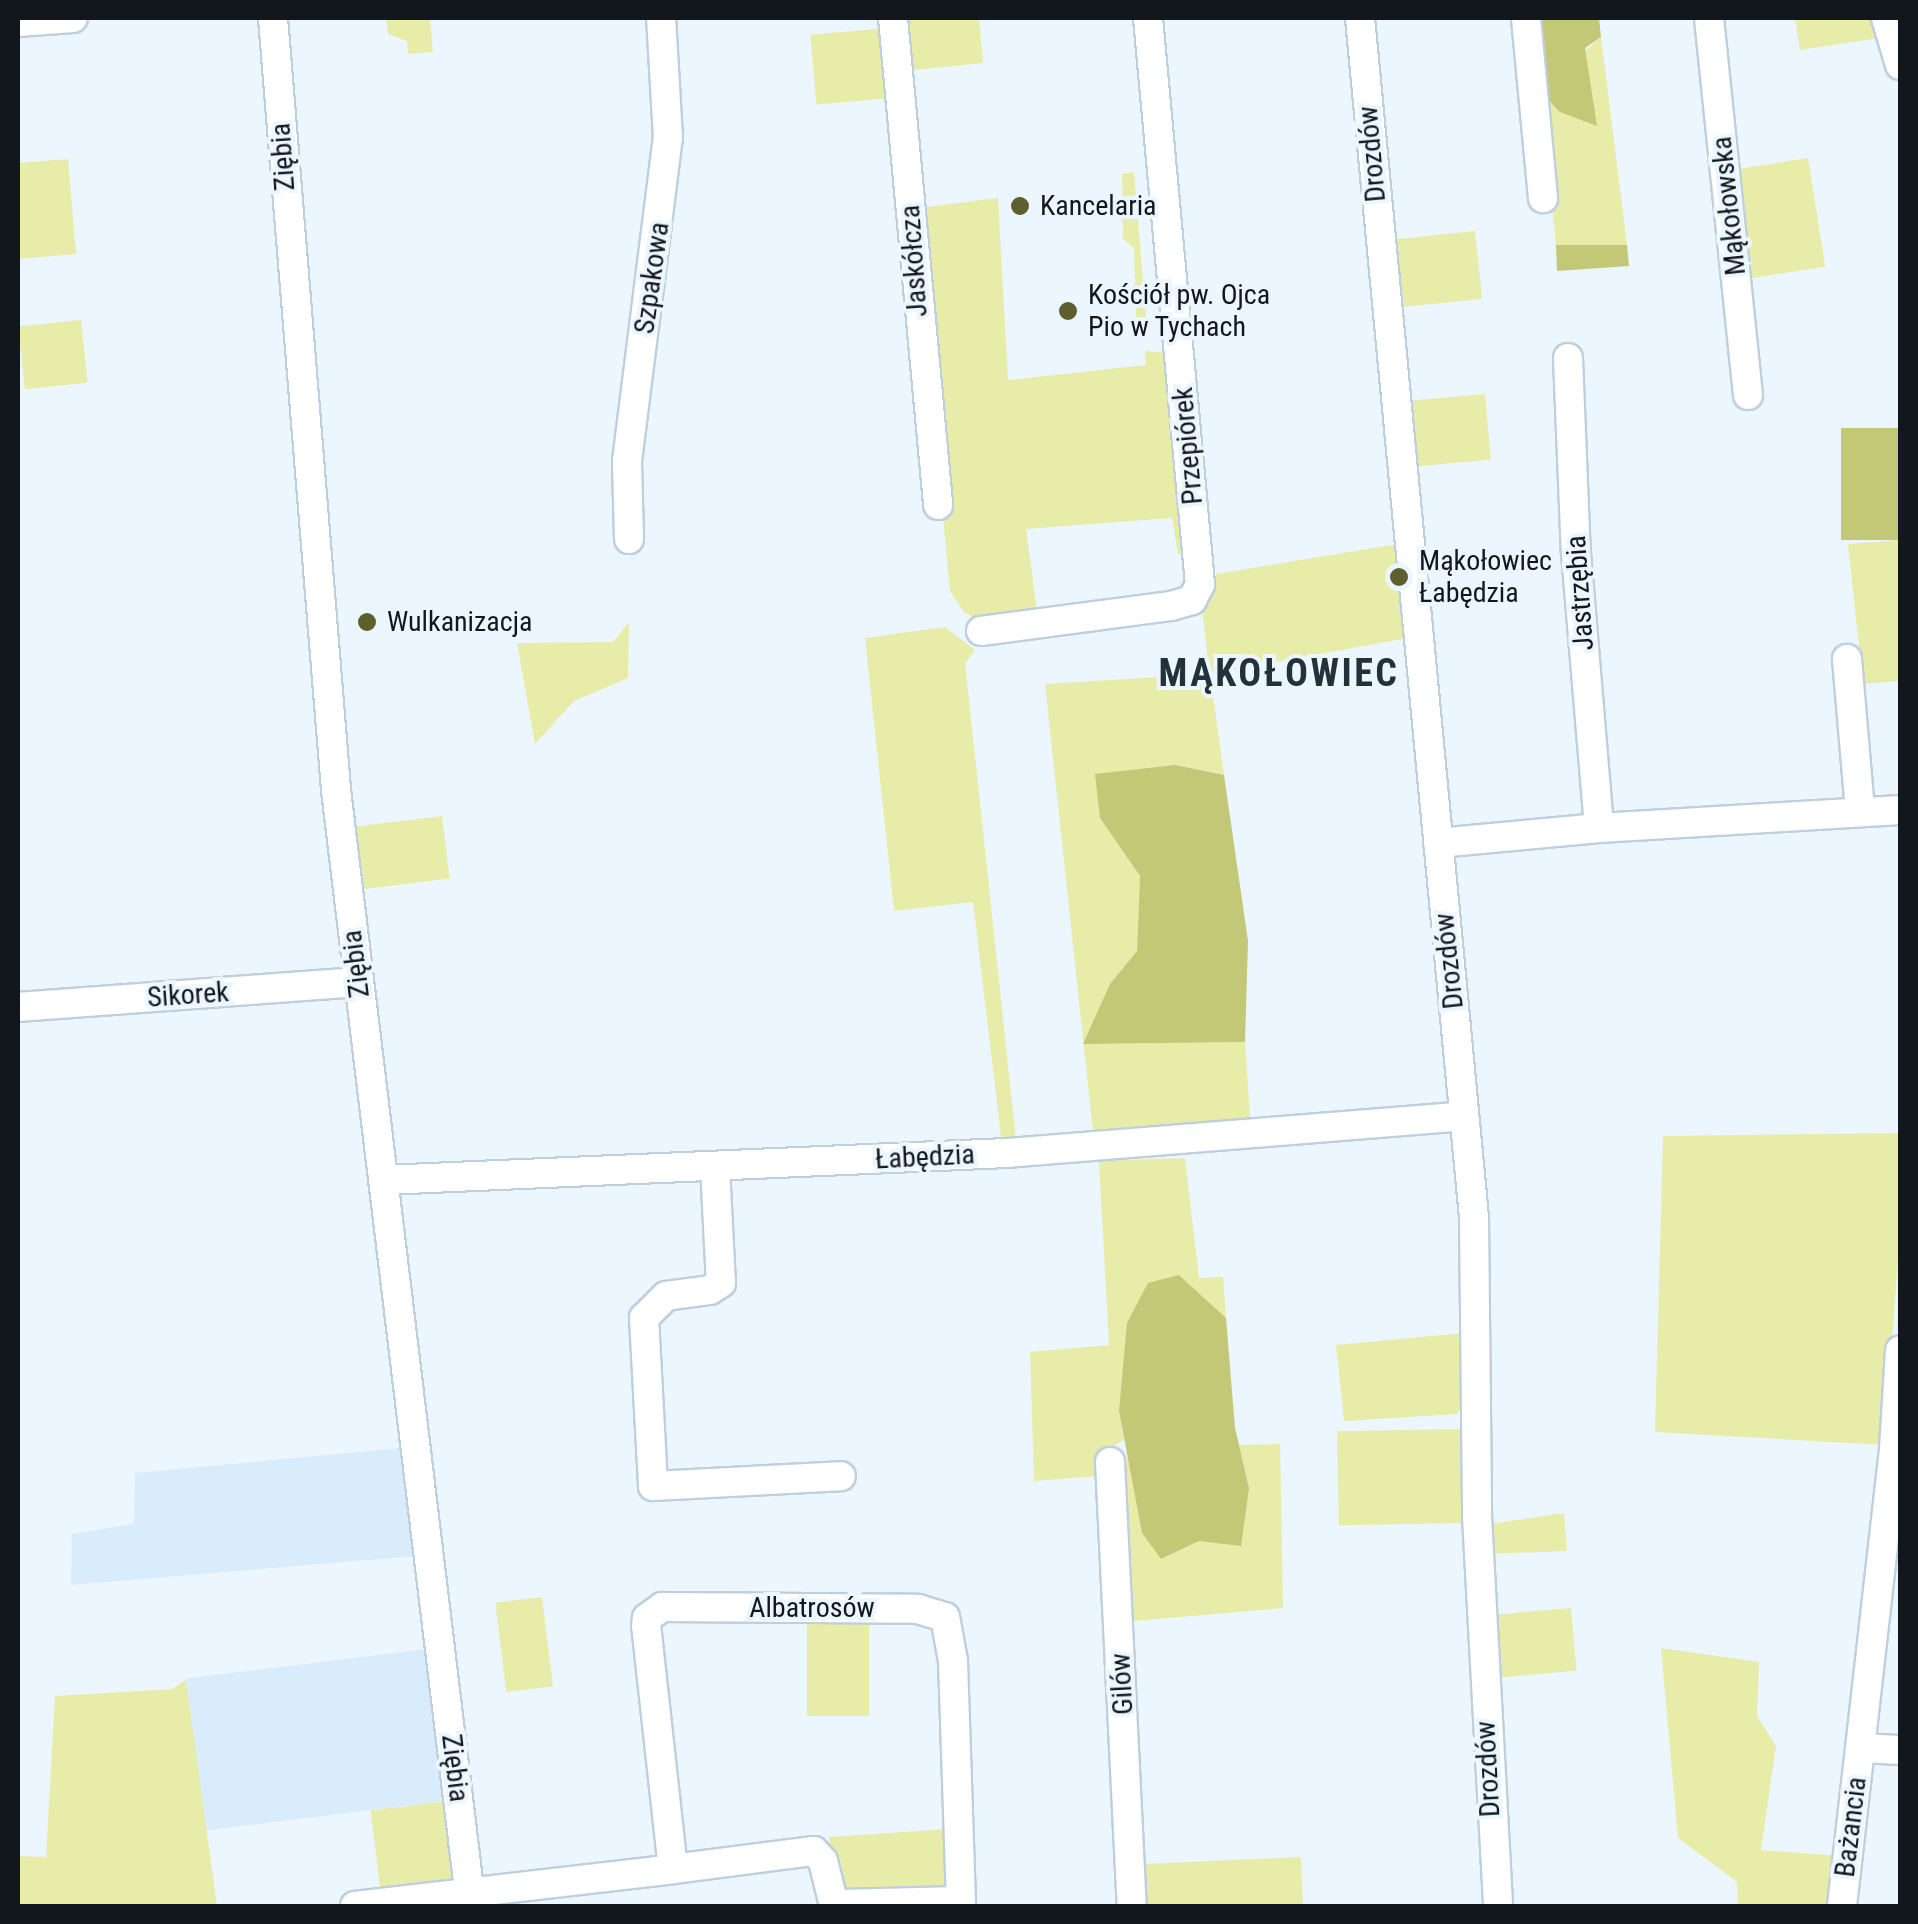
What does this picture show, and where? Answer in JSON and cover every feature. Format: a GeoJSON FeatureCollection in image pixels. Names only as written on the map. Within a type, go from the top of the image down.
{"type":"FeatureCollection","features":[{"type":"Feature","properties":{"kind":"street"},"geometry":{"type":"LineString","coordinates":[[34,20],[73,18]]}},
{"type":"Feature","properties":{"kind":"street","name":"Ziębia"},"geometry":{"type":"LineString","coordinates":[[272,18],[316,574],[358,982],[471,1899]]}},
{"type":"Feature","properties":{"kind":"street","name":"Szpakowa"},"geometry":{"type":"LineString","coordinates":[[629,539],[627,461],[668,138],[661,18]]}},
{"type":"Feature","properties":{"kind":"street","name":"Jaskółcza"},"geometry":{"type":"LineString","coordinates":[[893,18],[938,505]]}},
{"type":"Feature","properties":{"kind":"street","name":"Przepiórek"},"geometry":{"type":"LineString","coordinates":[[981,631],[1171,606],[1192,600],[1200,584],[1148,18]]}},
{"type":"Feature","properties":{"kind":"street","name":"Drozdów"},"geometry":{"type":"LineString","coordinates":[[1360,18],[1474,1218],[1476,1516],[1498,1906]]}},
{"type":"Feature","properties":{"kind":"street"},"geometry":{"type":"LineString","coordinates":[[1526,18],[1543,198]]}},
{"type":"Feature","properties":{"kind":"street","name":"Mąkołowska"},"geometry":{"type":"LineString","coordinates":[[1709,18],[1748,394]]}},
{"type":"Feature","properties":{"kind":"street"},"geometry":{"type":"LineString","coordinates":[[1886,18],[1900,65]]}},
{"type":"Feature","properties":{"kind":"street","name":"Jastrzębia"},"geometry":{"type":"LineString","coordinates":[[1568,358],[1576,553],[1599,828]]}},
{"type":"Feature","properties":{"kind":"street"},"geometry":{"type":"LineString","coordinates":[[1848,659],[1860,810]]}},
{"type":"Feature","properties":{"kind":"street"},"geometry":{"type":"LineString","coordinates":[[1438,843],[1599,828],[1900,810]]}},
{"type":"Feature","properties":{"kind":"street","name":"Sikorek"},"geometry":{"type":"LineString","coordinates":[[18,1007],[358,982]]}},
{"type":"Feature","properties":{"kind":"street","name":"Łabędzia"},"geometry":{"type":"LineString","coordinates":[[384,1180],[1090,1148],[1464,1116]]}},
{"type":"Feature","properties":{"kind":"street"},"geometry":{"type":"LineString","coordinates":[[715,1166],[720,1283],[710,1290],[666,1296],[644,1318],[653,1486],[841,1476]]}},
{"type":"Feature","properties":{"kind":"street","name":"Bażancia"},"geometry":{"type":"LineString","coordinates":[[1842,1906],[1894,1449],[1900,1350]]}},
{"type":"Feature","properties":{"kind":"street","name":"Gilów"},"geometry":{"type":"LineString","coordinates":[[1110,1462],[1132,1906]]}},
{"type":"Feature","properties":{"kind":"street","name":"Albatrosów"},"geometry":{"type":"LineString","coordinates":[[355,1906],[471,1899],[814,1850],[824,1861],[832,1897],[840,1904],[960,1904],[953,1661],[946,1617],[936,1610],[654,1610],[646,1626],[674,1869]]}},
{"type":"Feature","properties":{"kind":"street","name":"Bażancia"},"geometry":{"type":"LineString","coordinates":[[1860,1748],[1900,1750]]}},
{"type":"Feature","properties":{"kind":"shaded area"},"geometry":{"type":"Polygon","coordinates":[[[402,1448],[415,1556],[71,1585],[72,1534],[134,1524],[135,1473],[402,1448]]]}},
{"type":"Feature","properties":{"kind":"shaded area"},"geometry":{"type":"Polygon","coordinates":[[[427,1649],[446,1801],[204,1830],[186,1679],[427,1649]]]}},
{"type":"Feature","properties":{"kind":"green space"},"geometry":{"type":"Polygon","coordinates":[[[386,18],[430,18],[433,52],[408,54],[407,41],[388,34],[386,18]]]}},
{"type":"Feature","properties":{"kind":"green space"},"geometry":{"type":"Polygon","coordinates":[[[901,18],[979,18],[983,63],[904,71],[901,18]]]}},
{"type":"Feature","properties":{"kind":"green space"},"geometry":{"type":"Polygon","coordinates":[[[1543,18],[1599,18],[1601,37],[1585,48],[1597,126],[1560,112],[1540,91],[1532,40],[1543,28],[1543,18]]]}},
{"type":"Feature","properties":{"kind":"green space"},"geometry":{"type":"Polygon","coordinates":[[[1795,18],[1873,18],[1879,38],[1800,50],[1795,18]]]}},
{"type":"Feature","properties":{"kind":"green space"},"geometry":{"type":"Polygon","coordinates":[[[887,28],[893,98],[816,104],[810,35],[887,28]]]}},
{"type":"Feature","properties":{"kind":"green space"},"geometry":{"type":"Polygon","coordinates":[[[1601,37],[1627,245],[1556,245],[1540,91],[1601,37]]]}},
{"type":"Feature","properties":{"kind":"green space"},"geometry":{"type":"Polygon","coordinates":[[[1808,158],[1825,267],[1749,279],[1732,170],[1808,158]]]}},
{"type":"Feature","properties":{"kind":"green space"},"geometry":{"type":"Polygon","coordinates":[[[68,159],[76,254],[18,259],[18,163],[68,159]]]}},
{"type":"Feature","properties":{"kind":"green space"},"geometry":{"type":"Polygon","coordinates":[[[1134,172],[1147,331],[1142,333],[1141,323],[1136,324],[1134,248],[1123,239],[1122,174],[1134,172]]]}},
{"type":"Feature","properties":{"kind":"green space"},"geometry":{"type":"Polygon","coordinates":[[[998,198],[1008,380],[1146,365],[1145,351],[1168,353],[1193,553],[1178,554],[1172,518],[1026,529],[1037,611],[976,619],[963,611],[950,591],[922,297],[919,208],[998,198]]]}},
{"type":"Feature","properties":{"kind":"green space"},"geometry":{"type":"Polygon","coordinates":[[[1475,231],[1482,299],[1396,308],[1388,240],[1475,231]]]}},
{"type":"Feature","properties":{"kind":"green space"},"geometry":{"type":"Polygon","coordinates":[[[1556,245],[1627,245],[1629,266],[1557,271],[1556,245]]]}},
{"type":"Feature","properties":{"kind":"green space"},"geometry":{"type":"Polygon","coordinates":[[[81,320],[88,383],[25,389],[18,327],[81,320]]]}},
{"type":"Feature","properties":{"kind":"green space"},"geometry":{"type":"Polygon","coordinates":[[[1485,394],[1491,460],[1411,467],[1405,401],[1485,394]]]}},
{"type":"Feature","properties":{"kind":"green space"},"geometry":{"type":"Polygon","coordinates":[[[1841,428],[1900,428],[1900,540],[1841,540],[1841,428]]]}},
{"type":"Feature","properties":{"kind":"green space"},"geometry":{"type":"Polygon","coordinates":[[[1900,540],[1900,681],[1863,684],[1848,544],[1900,540]]]}},
{"type":"Feature","properties":{"kind":"green space"},"geometry":{"type":"Polygon","coordinates":[[[1398,544],[1408,638],[1210,674],[1224,775],[1175,765],[1100,818],[1140,876],[1137,951],[1110,984],[1084,1044],[1245,1042],[1250,1117],[1237,1127],[1102,1139],[1093,1132],[1045,684],[1209,674],[1203,614],[1216,574],[1398,544]]]}},
{"type":"Feature","properties":{"kind":"green space"},"geometry":{"type":"Polygon","coordinates":[[[629,622],[628,678],[574,701],[535,744],[517,643],[613,642],[629,622]]]}},
{"type":"Feature","properties":{"kind":"green space"},"geometry":{"type":"Polygon","coordinates":[[[945,627],[975,650],[965,663],[1016,1140],[1001,1136],[973,902],[894,911],[865,638],[945,627]]]}},
{"type":"Feature","properties":{"kind":"green space"},"geometry":{"type":"Polygon","coordinates":[[[1175,765],[1224,775],[1248,941],[1245,1042],[1083,1044],[1110,984],[1137,951],[1140,876],[1100,818],[1095,774],[1175,765]]]}},
{"type":"Feature","properties":{"kind":"green space"},"geometry":{"type":"Polygon","coordinates":[[[442,816],[450,879],[363,889],[356,827],[442,816]]]}},
{"type":"Feature","properties":{"kind":"green space"},"geometry":{"type":"Polygon","coordinates":[[[1900,1133],[1900,1235],[1884,1445],[1655,1432],[1663,1136],[1900,1133]]]}},
{"type":"Feature","properties":{"kind":"green space"},"geometry":{"type":"Polygon","coordinates":[[[1185,1158],[1199,1278],[1223,1277],[1226,1318],[1179,1275],[1119,1411],[1124,1440],[1107,1449],[1097,1476],[1034,1481],[1030,1352],[1109,1345],[1099,1161],[1185,1158]]]}},
{"type":"Feature","properties":{"kind":"green space"},"geometry":{"type":"Polygon","coordinates":[[[1179,1275],[1226,1318],[1235,1428],[1249,1488],[1241,1546],[1199,1541],[1161,1559],[1142,1533],[1119,1411],[1127,1323],[1148,1283],[1179,1275]]]}},
{"type":"Feature","properties":{"kind":"green space"},"geometry":{"type":"Polygon","coordinates":[[[1464,1333],[1468,1400],[1457,1414],[1344,1421],[1336,1345],[1464,1333]]]}},
{"type":"Feature","properties":{"kind":"green space"},"geometry":{"type":"Polygon","coordinates":[[[1461,1429],[1463,1523],[1339,1525],[1337,1431],[1461,1429]]]}},
{"type":"Feature","properties":{"kind":"green space"},"geometry":{"type":"Polygon","coordinates":[[[1280,1444],[1283,1608],[1134,1621],[1119,1492],[1120,1465],[1128,1457],[1142,1532],[1161,1559],[1199,1541],[1249,1488],[1239,1445],[1280,1444]]]}},
{"type":"Feature","properties":{"kind":"green space"},"geometry":{"type":"Polygon","coordinates":[[[1564,1513],[1567,1551],[1489,1554],[1491,1524],[1564,1513]]]}},
{"type":"Feature","properties":{"kind":"green space"},"geometry":{"type":"Polygon","coordinates":[[[542,1597],[553,1686],[506,1692],[495,1603],[542,1597]]]}},
{"type":"Feature","properties":{"kind":"green space"},"geometry":{"type":"Polygon","coordinates":[[[1571,1608],[1576,1671],[1497,1678],[1491,1615],[1571,1608]]]}},
{"type":"Feature","properties":{"kind":"green space"},"geometry":{"type":"Polygon","coordinates":[[[807,1621],[869,1621],[869,1716],[807,1716],[807,1621]]]}},
{"type":"Feature","properties":{"kind":"green space"},"geometry":{"type":"Polygon","coordinates":[[[1661,1648],[1759,1662],[1757,1716],[1776,1746],[1761,1850],[1840,1856],[1836,1906],[1738,1906],[1737,1882],[1678,1838],[1661,1648]]]}},
{"type":"Feature","properties":{"kind":"green space"},"geometry":{"type":"Polygon","coordinates":[[[186,1680],[217,1906],[18,1906],[18,1856],[46,1857],[55,1696],[172,1689],[186,1680]]]}},
{"type":"Feature","properties":{"kind":"green space"},"geometry":{"type":"Polygon","coordinates":[[[447,1801],[457,1886],[381,1896],[371,1810],[447,1801]]]}},
{"type":"Feature","properties":{"kind":"green space"},"geometry":{"type":"Polygon","coordinates":[[[948,1829],[952,1879],[935,1892],[847,1897],[835,1888],[829,1837],[948,1829]]]}},
{"type":"Feature","properties":{"kind":"green space"},"geometry":{"type":"Polygon","coordinates":[[[1301,1857],[1303,1906],[1143,1906],[1143,1864],[1301,1857]]]}},
{"type":"Feature","properties":{"kind":"place","name":"Kancelaria"},"geometry":{"type":"Point","coordinates":[1020,206]}},
{"type":"Feature","properties":{"kind":"place","name":"Kościół pw. Ojca Pio w Tychach"},"geometry":{"type":"Point","coordinates":[1068,311]}},
{"type":"Feature","properties":{"kind":"place","name":"Mąkołowiec Łabędzia"},"geometry":{"type":"Point","coordinates":[1399,577]}},
{"type":"Feature","properties":{"kind":"place","name":"Wulkanizacja"},"geometry":{"type":"Point","coordinates":[367,622]}},
{"type":"Feature","properties":{"kind":"district","name":"MĄKOŁOWIEC"},"geometry":{"type":"Point","coordinates":[1279,674]}}]}
